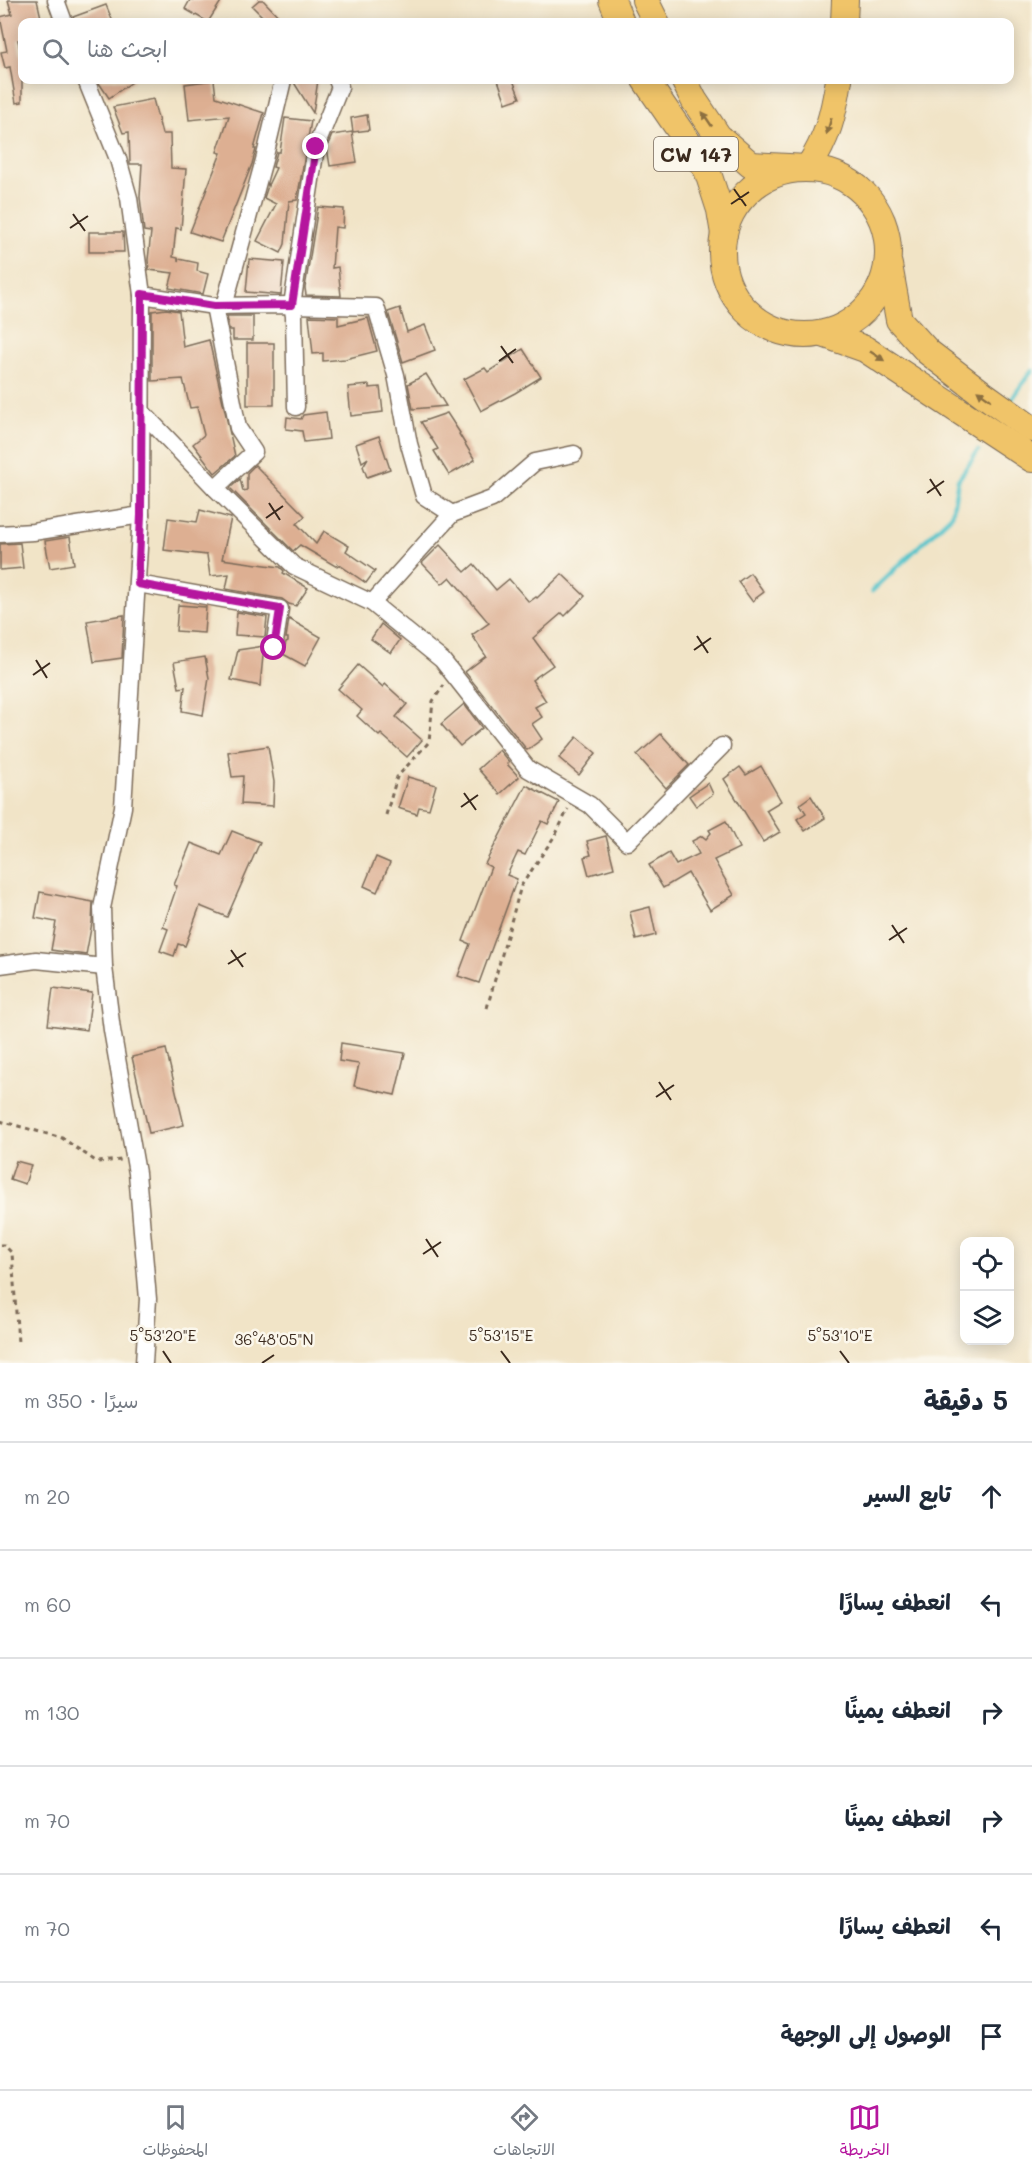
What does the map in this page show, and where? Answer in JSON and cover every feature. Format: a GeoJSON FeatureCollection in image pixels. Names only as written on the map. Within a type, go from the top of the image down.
{"type":"FeatureCollection","features":[{"type":"Feature","properties":{"kind":"highway"},"geometry":{"type":"LineString","coordinates":[[612,0],[619,18]]}},
{"type":"Feature","properties":{"kind":"highway"},"geometry":{"type":"LineString","coordinates":[[645,0],[654,18]]}},
{"type":"Feature","properties":{"kind":"highway"},"geometry":{"type":"LineString","coordinates":[[844,18],[845,0]]}},
{"type":"Feature","properties":{"kind":"highway","name":"CW 147"},"geometry":{"type":"LineString","coordinates":[[648,84],[707,170],[720,210],[724,238]]}},
{"type":"Feature","properties":{"kind":"highway","name":"CW 147"},"geometry":{"type":"LineString","coordinates":[[686,84],[718,136],[751,165],[808,168]]}},
{"type":"Feature","properties":{"kind":"highway"},"geometry":{"type":"LineString","coordinates":[[808,168],[824,142],[835,106],[838,84]]}},
{"type":"Feature","properties":{"kind":"highway"},"geometry":{"type":"LineString","coordinates":[[888,262],[881,287],[867,308],[847,324],[823,334],[807,336],[790,334],[766,326],[745,310],[731,289],[724,264],[724,238],[730,216],[741,198],[761,181],[783,172],[808,168],[834,175],[858,189],[877,209],[887,235],[888,262],[899,320],[928,352],[1032,429]]}},
{"type":"Feature","properties":{"kind":"highway"},"geometry":{"type":"LineString","coordinates":[[823,334],[866,349],[1032,459]]}},
{"type":"Feature","properties":{"kind":"street"},"geometry":{"type":"LineString","coordinates":[[56,0],[63,18]]}},
{"type":"Feature","properties":{"kind":"street"},"geometry":{"type":"LineString","coordinates":[[88,84],[118,159],[129,198],[142,294],[141,515],[138,584],[123,807],[102,908],[104,967],[112,1029],[135,1158],[148,1299],[144,1363]]}},
{"type":"Feature","properties":{"kind":"street"},"geometry":{"type":"LineString","coordinates":[[215,488],[254,452],[238,428],[219,306],[264,160],[282,84]]}},
{"type":"Feature","properties":{"kind":"street"},"geometry":{"type":"LineString","coordinates":[[296,407],[292,305],[316,147],[340,87],[339,84]]}},
{"type":"Feature","properties":{"kind":"street"},"geometry":{"type":"LineString","coordinates":[[142,294],[219,306],[376,307],[396,375],[409,444],[424,496],[452,514]]}},
{"type":"Feature","properties":{"kind":"street"},"geometry":{"type":"LineString","coordinates":[[142,412],[294,566],[372,603],[442,660],[528,769],[590,805],[627,842],[722,746]]}},
{"type":"Feature","properties":{"kind":"street"},"geometry":{"type":"LineString","coordinates":[[372,603],[452,514],[492,499],[535,462],[574,454]]}},
{"type":"Feature","properties":{"kind":"street"},"geometry":{"type":"LineString","coordinates":[[0,534],[33,532],[141,515]]}},
{"type":"Feature","properties":{"kind":"street"},"geometry":{"type":"LineString","coordinates":[[138,584],[280,609],[274,648]]}},
{"type":"Feature","properties":{"kind":"street"},"geometry":{"type":"LineString","coordinates":[[0,965],[36,960],[104,967]]}},
{"type":"Feature","properties":{"kind":"path"},"geometry":{"type":"LineString","coordinates":[[386,815],[397,777],[429,742],[432,700],[452,673]]}},
{"type":"Feature","properties":{"kind":"path"},"geometry":{"type":"LineString","coordinates":[[487,1008],[521,886],[556,834],[574,796]]}},
{"type":"Feature","properties":{"kind":"path"},"geometry":{"type":"LineString","coordinates":[[0,1121],[62,1138],[98,1162],[115,1162],[135,1158]]}},
{"type":"Feature","properties":{"kind":"path"},"geometry":{"type":"LineString","coordinates":[[0,1245],[4,1245],[12,1253],[18,1343]]}},
{"type":"Feature","properties":{"kind":"building"},"geometry":{"type":"Polygon","coordinates":[[[8,0],[37,0],[41,18],[18,18],[18,84],[22,84],[22,102],[16,103],[10,67],[5,68],[1,52],[7,51],[0,17],[12,14],[8,0]]]}},
{"type":"Feature","properties":{"kind":"building"},"geometry":{"type":"Polygon","coordinates":[[[190,0],[222,0],[211,18],[201,18],[185,9],[190,0]]]}},
{"type":"Feature","properties":{"kind":"building"},"geometry":{"type":"Polygon","coordinates":[[[259,0],[263,0],[280,18],[264,18],[252,6],[259,0]]]}},
{"type":"Feature","properties":{"kind":"building"},"geometry":{"type":"Polygon","coordinates":[[[106,5],[111,18],[73,18],[106,5]]]}},
{"type":"Feature","properties":{"kind":"building"},"geometry":{"type":"Polygon","coordinates":[[[100,84],[129,84],[109,98],[100,84]]]}},
{"type":"Feature","properties":{"kind":"building"},"geometry":{"type":"Polygon","coordinates":[[[185,84],[214,84],[216,97],[264,113],[252,164],[221,242],[190,232],[221,153],[217,152],[229,116],[189,120],[185,84]]]}},
{"type":"Feature","properties":{"kind":"building"},"geometry":{"type":"Polygon","coordinates":[[[295,84],[317,84],[313,113],[295,84]]]}},
{"type":"Feature","properties":{"kind":"building"},"geometry":{"type":"Polygon","coordinates":[[[499,84],[515,84],[520,98],[506,103],[499,84]]]}},
{"type":"Feature","properties":{"kind":"building"},"geometry":{"type":"Polygon","coordinates":[[[153,99],[162,134],[170,134],[171,168],[186,169],[181,229],[176,228],[173,257],[178,258],[178,261],[179,259],[198,263],[197,271],[208,274],[203,294],[169,288],[173,273],[149,270],[151,232],[144,231],[140,197],[142,164],[130,164],[129,132],[123,133],[113,107],[153,99]]]}},
{"type":"Feature","properties":{"kind":"building"},"geometry":{"type":"Polygon","coordinates":[[[367,115],[369,130],[353,132],[351,118],[367,115]]]}},
{"type":"Feature","properties":{"kind":"building"},"geometry":{"type":"Polygon","coordinates":[[[285,118],[311,121],[297,200],[289,201],[285,244],[281,253],[257,241],[276,204],[264,198],[276,168],[273,167],[277,152],[280,152],[285,118]]]}},
{"type":"Feature","properties":{"kind":"building"},"geometry":{"type":"Polygon","coordinates":[[[352,132],[357,162],[330,166],[327,147],[332,135],[352,132]]]}},
{"type":"Feature","properties":{"kind":"building"},"geometry":{"type":"Polygon","coordinates":[[[318,207],[344,209],[343,228],[335,227],[332,268],[338,267],[341,296],[306,295],[305,288],[318,207]]]}},
{"type":"Feature","properties":{"kind":"building"},"geometry":{"type":"Polygon","coordinates":[[[89,232],[123,232],[124,252],[89,252],[89,232]]]}},
{"type":"Feature","properties":{"kind":"building"},"geometry":{"type":"Polygon","coordinates":[[[249,259],[284,262],[281,295],[246,292],[249,259]]]}},
{"type":"Feature","properties":{"kind":"building"},"geometry":{"type":"Polygon","coordinates":[[[400,308],[407,332],[425,325],[435,350],[403,362],[388,312],[400,308]]]}},
{"type":"Feature","properties":{"kind":"building"},"geometry":{"type":"Polygon","coordinates":[[[166,309],[179,311],[183,347],[209,340],[235,456],[215,473],[193,444],[204,435],[197,407],[190,408],[183,379],[152,381],[152,311],[166,309]]]}},
{"type":"Feature","properties":{"kind":"building"},"geometry":{"type":"Polygon","coordinates":[[[227,316],[253,316],[253,340],[233,340],[233,330],[229,330],[227,316]]]}},
{"type":"Feature","properties":{"kind":"building"},"geometry":{"type":"Polygon","coordinates":[[[309,316],[338,317],[338,325],[368,318],[377,351],[345,359],[323,361],[323,353],[313,354],[309,316]]]}},
{"type":"Feature","properties":{"kind":"building"},"geometry":{"type":"Polygon","coordinates":[[[247,343],[274,343],[274,405],[247,405],[247,343]]]}},
{"type":"Feature","properties":{"kind":"building"},"geometry":{"type":"Polygon","coordinates":[[[523,349],[541,377],[481,411],[464,379],[485,368],[488,372],[523,349]]]}},
{"type":"Feature","properties":{"kind":"building"},"geometry":{"type":"Polygon","coordinates":[[[426,374],[446,406],[413,409],[408,384],[426,374]]]}},
{"type":"Feature","properties":{"kind":"building"},"geometry":{"type":"Polygon","coordinates":[[[369,385],[369,388],[380,387],[383,412],[351,416],[348,387],[369,385]]]}},
{"type":"Feature","properties":{"kind":"building"},"geometry":{"type":"Polygon","coordinates":[[[326,412],[329,439],[304,442],[302,431],[286,429],[287,417],[301,419],[303,415],[326,412]]]}},
{"type":"Feature","properties":{"kind":"building"},"geometry":{"type":"Polygon","coordinates":[[[447,413],[475,460],[449,475],[434,451],[438,449],[421,422],[447,413]]]}},
{"type":"Feature","properties":{"kind":"building"},"geometry":{"type":"Polygon","coordinates":[[[379,436],[390,469],[367,477],[363,466],[368,458],[362,462],[356,444],[379,436]]]}},
{"type":"Feature","properties":{"kind":"building"},"geometry":{"type":"Polygon","coordinates":[[[255,465],[305,516],[297,524],[316,544],[324,531],[349,546],[346,551],[375,571],[366,583],[338,564],[337,567],[300,545],[293,551],[230,488],[240,479],[243,491],[247,490],[247,473],[255,465]]]}},
{"type":"Feature","properties":{"kind":"building"},"geometry":{"type":"Polygon","coordinates":[[[200,510],[231,518],[222,559],[280,567],[283,573],[308,588],[296,606],[282,599],[226,589],[229,574],[210,576],[207,555],[164,550],[168,518],[197,522],[200,510]]]}},
{"type":"Feature","properties":{"kind":"building"},"geometry":{"type":"Polygon","coordinates":[[[70,537],[74,564],[50,568],[45,541],[70,537]]]}},
{"type":"Feature","properties":{"kind":"building"},"geometry":{"type":"Polygon","coordinates":[[[20,543],[23,568],[0,570],[0,544],[20,543]]]}},
{"type":"Feature","properties":{"kind":"building"},"geometry":{"type":"Polygon","coordinates":[[[440,545],[465,572],[474,564],[496,590],[509,579],[529,602],[537,598],[562,574],[585,596],[565,616],[562,613],[533,638],[553,665],[532,680],[546,701],[535,707],[542,717],[532,724],[542,739],[527,750],[465,672],[486,656],[472,635],[489,623],[450,577],[442,584],[422,563],[440,545]]]}},
{"type":"Feature","properties":{"kind":"building"},"geometry":{"type":"Polygon","coordinates":[[[750,573],[764,592],[752,601],[738,582],[750,573]]]}},
{"type":"Feature","properties":{"kind":"building"},"geometry":{"type":"Polygon","coordinates":[[[178,605],[206,607],[204,633],[176,631],[178,605]]]}},
{"type":"Feature","properties":{"kind":"building"},"geometry":{"type":"Polygon","coordinates":[[[237,612],[267,617],[265,637],[235,635],[237,612]]]}},
{"type":"Feature","properties":{"kind":"building"},"geometry":{"type":"Polygon","coordinates":[[[124,615],[122,658],[94,662],[87,621],[124,615]]]}},
{"type":"Feature","properties":{"kind":"building"},"geometry":{"type":"Polygon","coordinates":[[[289,619],[321,637],[305,666],[283,654],[288,641],[286,638],[289,619]]]}},
{"type":"Feature","properties":{"kind":"building"},"geometry":{"type":"Polygon","coordinates":[[[381,624],[400,640],[391,653],[371,639],[381,624]]]}},
{"type":"Feature","properties":{"kind":"building"},"geometry":{"type":"Polygon","coordinates":[[[264,646],[260,686],[231,680],[238,650],[264,646]]]}},
{"type":"Feature","properties":{"kind":"building"},"geometry":{"type":"Polygon","coordinates":[[[205,657],[209,678],[203,715],[182,711],[185,687],[179,688],[174,662],[205,657]]]}},
{"type":"Feature","properties":{"kind":"building"},"geometry":{"type":"Polygon","coordinates":[[[358,665],[383,687],[385,684],[407,704],[396,717],[422,740],[407,757],[357,716],[362,710],[338,689],[358,665]]]}},
{"type":"Feature","properties":{"kind":"building"},"geometry":{"type":"Polygon","coordinates":[[[464,704],[482,728],[460,746],[441,724],[464,704]]]}},
{"type":"Feature","properties":{"kind":"building"},"geometry":{"type":"Polygon","coordinates":[[[661,734],[689,765],[666,788],[637,755],[661,734]]]}},
{"type":"Feature","properties":{"kind":"building"},"geometry":{"type":"Polygon","coordinates":[[[577,737],[596,753],[579,775],[559,758],[577,737]]]}},
{"type":"Feature","properties":{"kind":"building"},"geometry":{"type":"Polygon","coordinates":[[[268,746],[274,782],[273,806],[241,804],[243,776],[232,777],[228,752],[268,746]]]}},
{"type":"Feature","properties":{"kind":"building"},"geometry":{"type":"Polygon","coordinates":[[[499,750],[509,762],[507,764],[519,777],[500,794],[478,769],[499,750]]]}},
{"type":"Feature","properties":{"kind":"building"},"geometry":{"type":"Polygon","coordinates":[[[761,766],[781,801],[766,810],[780,832],[763,842],[724,779],[740,767],[746,775],[761,766]]]}},
{"type":"Feature","properties":{"kind":"building"},"geometry":{"type":"Polygon","coordinates":[[[408,777],[436,785],[429,809],[419,807],[417,814],[398,808],[408,777]]]}},
{"type":"Feature","properties":{"kind":"building"},"geometry":{"type":"Polygon","coordinates":[[[708,783],[713,794],[696,806],[689,796],[708,783]]]}},
{"type":"Feature","properties":{"kind":"building"},"geometry":{"type":"Polygon","coordinates":[[[526,785],[559,802],[548,824],[542,821],[525,855],[518,852],[507,875],[517,879],[479,983],[458,976],[470,944],[463,941],[491,867],[485,864],[526,785]]]}},
{"type":"Feature","properties":{"kind":"building"},"geometry":{"type":"Polygon","coordinates":[[[811,796],[825,818],[805,831],[797,819],[806,813],[800,804],[811,796]]]}},
{"type":"Feature","properties":{"kind":"building"},"geometry":{"type":"Polygon","coordinates":[[[726,821],[739,848],[714,860],[734,895],[710,910],[688,873],[663,888],[649,865],[669,853],[676,865],[699,854],[692,841],[702,836],[706,839],[711,833],[709,830],[726,821]]]}},
{"type":"Feature","properties":{"kind":"building"},"geometry":{"type":"Polygon","coordinates":[[[232,831],[260,842],[227,917],[200,906],[185,946],[178,944],[174,956],[160,951],[168,929],[163,927],[177,886],[174,885],[191,843],[221,855],[232,831]]]}},
{"type":"Feature","properties":{"kind":"building"},"geometry":{"type":"Polygon","coordinates":[[[606,836],[614,868],[589,875],[584,857],[591,855],[587,841],[606,836]]]}},
{"type":"Feature","properties":{"kind":"building"},"geometry":{"type":"Polygon","coordinates":[[[376,857],[390,863],[377,892],[364,886],[376,857]]]}},
{"type":"Feature","properties":{"kind":"building"},"geometry":{"type":"Polygon","coordinates":[[[40,892],[93,902],[86,955],[51,950],[56,922],[35,918],[40,892]]]}},
{"type":"Feature","properties":{"kind":"building"},"geometry":{"type":"Polygon","coordinates":[[[650,907],[656,935],[636,940],[630,912],[650,907]]]}},
{"type":"Feature","properties":{"kind":"building"},"geometry":{"type":"Polygon","coordinates":[[[53,988],[92,993],[87,1030],[48,1025],[53,988]]]}},
{"type":"Feature","properties":{"kind":"building"},"geometry":{"type":"Polygon","coordinates":[[[341,1043],[405,1053],[395,1095],[354,1086],[359,1064],[339,1061],[341,1043]]]}},
{"type":"Feature","properties":{"kind":"building"},"geometry":{"type":"Polygon","coordinates":[[[166,1049],[184,1125],[149,1133],[132,1057],[166,1049]]]}},
{"type":"Feature","properties":{"kind":"building"},"geometry":{"type":"Polygon","coordinates":[[[16,1161],[31,1165],[25,1184],[10,1179],[16,1161]]]}},
{"type":"Feature","properties":{"kind":"waterway"},"geometry":{"type":"LineString","coordinates":[[1010,402],[1032,370]]}},
{"type":"Feature","properties":{"kind":"waterway"},"geometry":{"type":"LineString","coordinates":[[872,591],[952,515],[958,480],[978,451]]}},
{"type":"Feature","properties":{"kind":"route"},"geometry":{"type":"LineString","coordinates":[[274,648],[280,609],[138,584],[141,515],[142,294],[214,306],[292,305],[316,147]]}}]}
